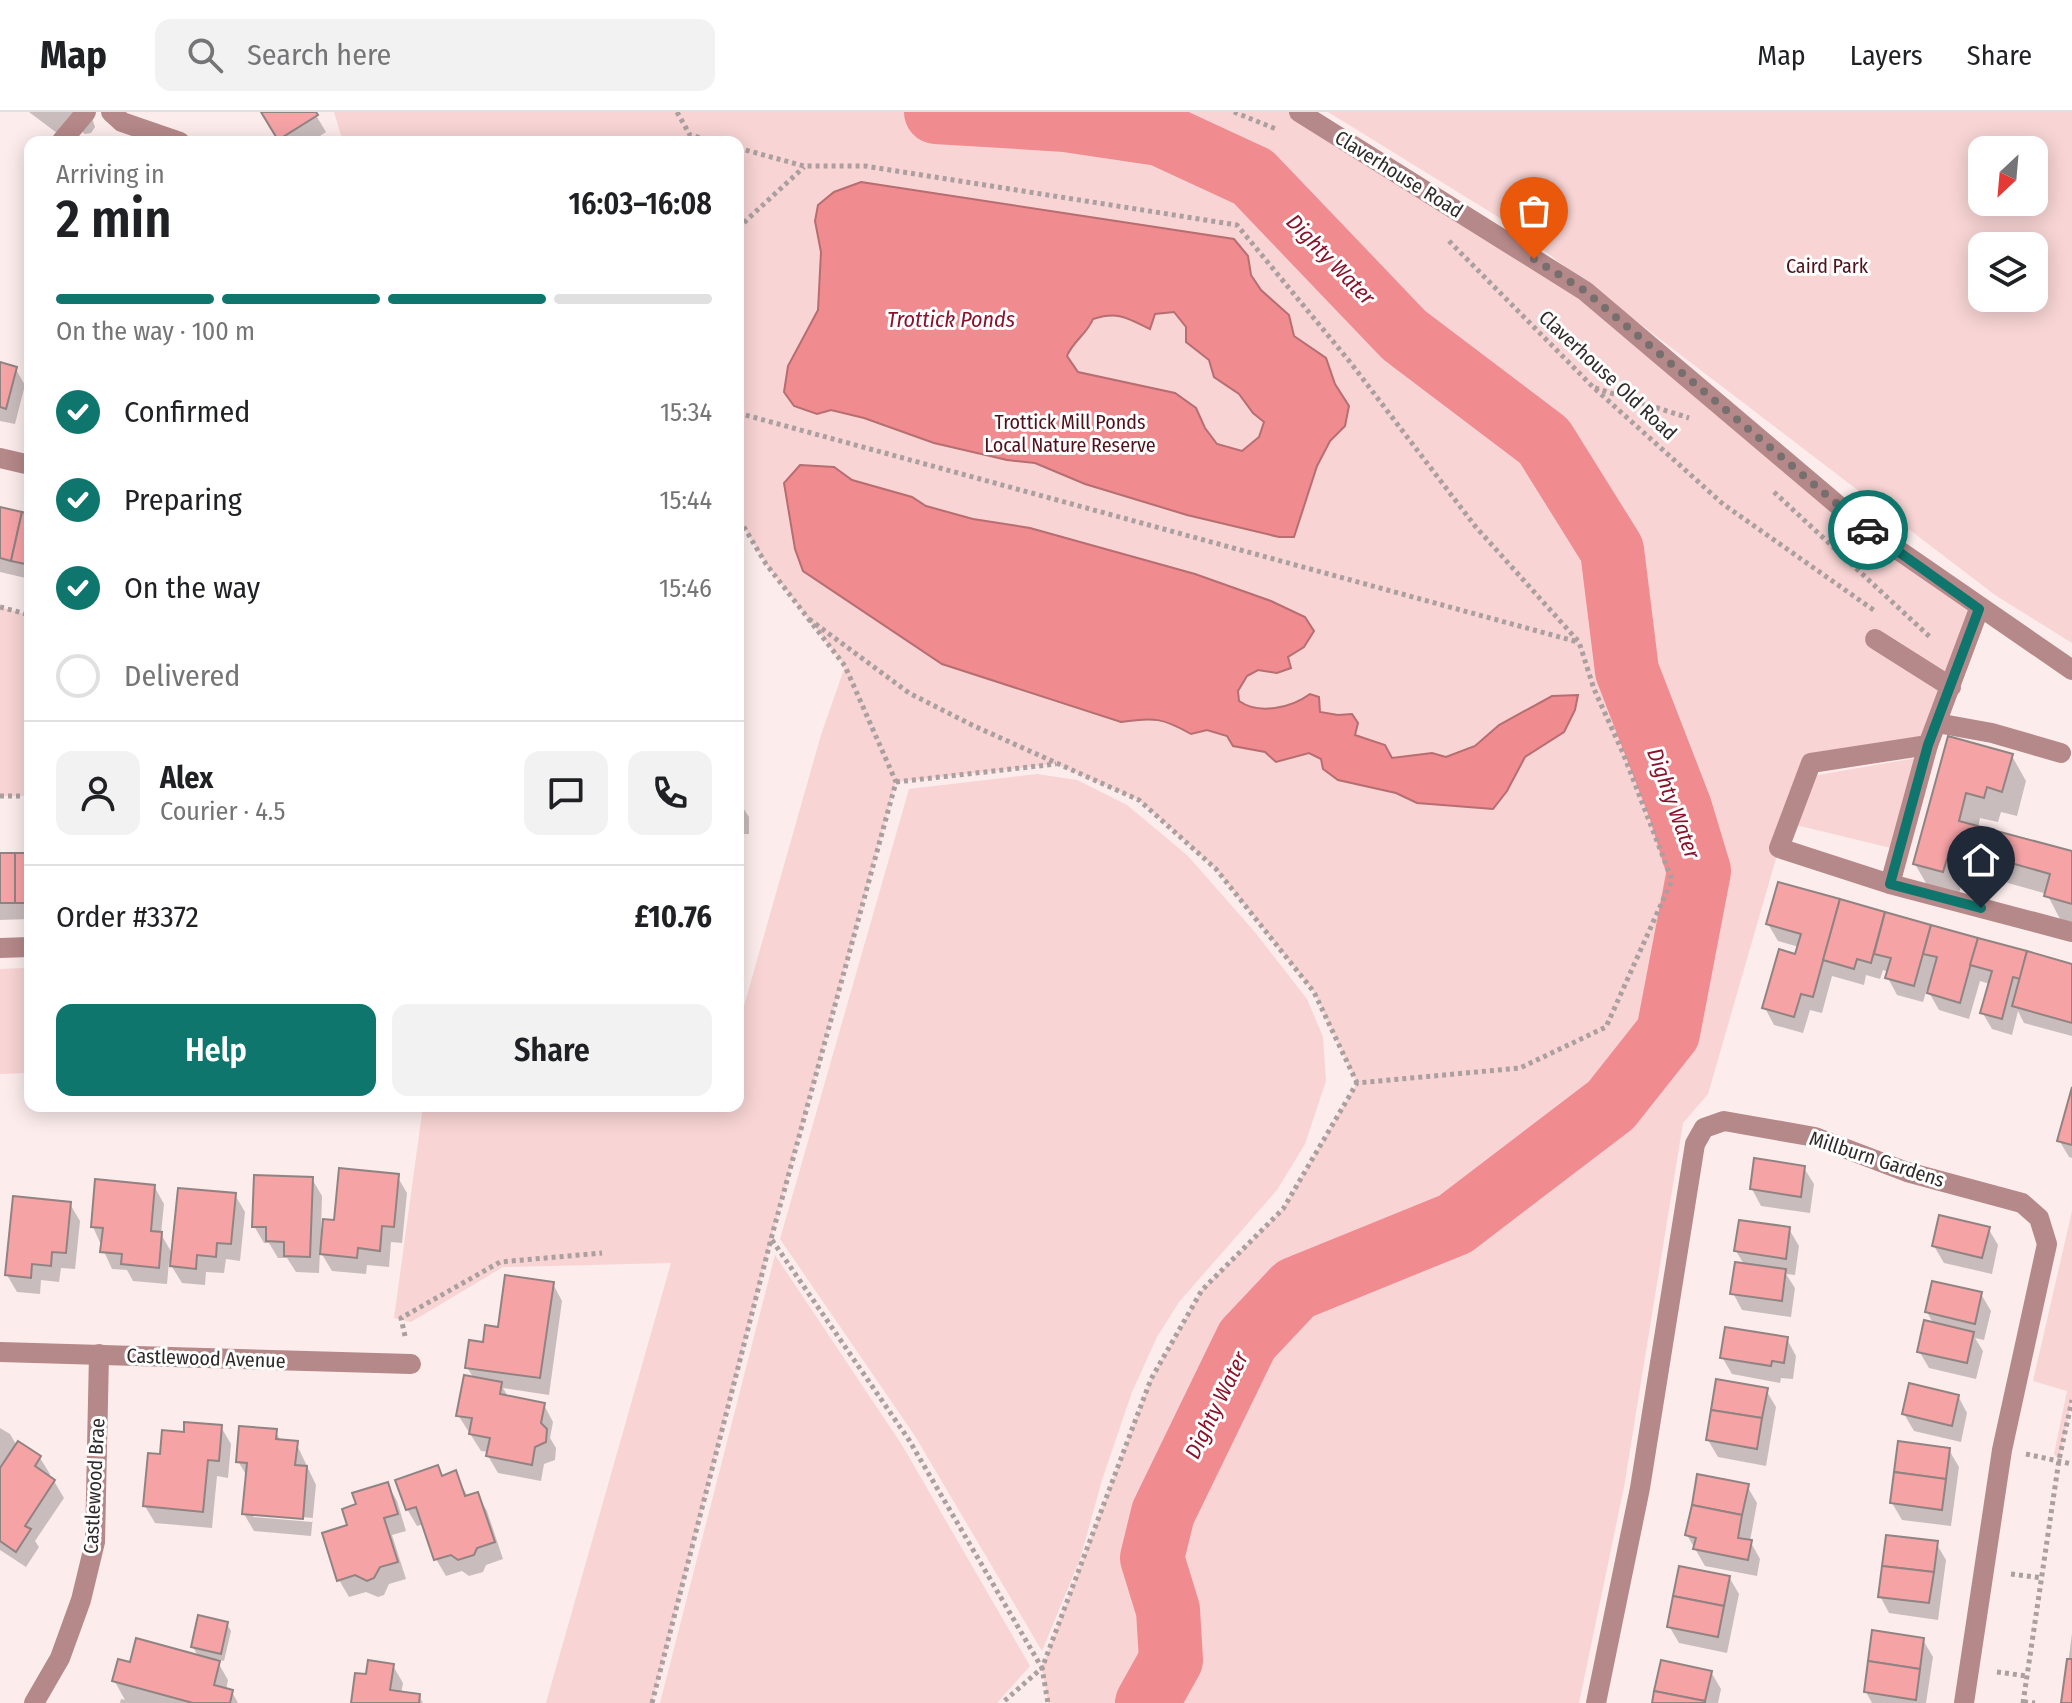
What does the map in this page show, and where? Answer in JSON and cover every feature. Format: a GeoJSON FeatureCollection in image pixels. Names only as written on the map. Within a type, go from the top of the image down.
{"type":"FeatureCollection","features":[{"type":"Feature","properties":{"kind":"street"},"geometry":{"type":"LineString","coordinates":[[66,136],[86,112]]}},
{"type":"Feature","properties":{"kind":"street"},"geometry":{"type":"LineString","coordinates":[[111,112],[122,122],[163,136]]}},
{"type":"Feature","properties":{"kind":"street","name":"Claverhouse Road"},"geometry":{"type":"LineString","coordinates":[[1299,112],[1585,291],[1859,523],[1979,609],[2072,670]]}},
{"type":"Feature","properties":{"kind":"street"},"geometry":{"type":"LineString","coordinates":[[0,458],[24,464]]}},
{"type":"Feature","properties":{"kind":"street"},"geometry":{"type":"LineString","coordinates":[[1890,884],[1928,745],[1979,609]]}},
{"type":"Feature","properties":{"kind":"street"},"geometry":{"type":"LineString","coordinates":[[1875,639],[1954,678]]}},
{"type":"Feature","properties":{"kind":"street"},"geometry":{"type":"LineString","coordinates":[[1937,723],[1992,733],[2061,753]]}},
{"type":"Feature","properties":{"kind":"street"},"geometry":{"type":"LineString","coordinates":[[1928,745],[1811,763],[1779,848],[1890,884],[2072,932]]}},
{"type":"Feature","properties":{"kind":"street"},"geometry":{"type":"LineString","coordinates":[[0,948],[24,947]]}},
{"type":"Feature","properties":{"kind":"street","name":"Millburn Gardens"},"geometry":{"type":"LineString","coordinates":[[1596,1703],[1640,1488],[1695,1144],[1704,1128],[1724,1121],[1815,1137],[1907,1172],[2022,1203],[2039,1218],[2047,1244],[2002,1450],[1964,1703]]}},
{"type":"Feature","properties":{"kind":"street","name":"Castlewood Avenue"},"geometry":{"type":"LineString","coordinates":[[0,1352],[411,1364]]}},
{"type":"Feature","properties":{"kind":"street","name":"Castlewood Brae"},"geometry":{"type":"LineString","coordinates":[[34,1703],[60,1658],[81,1600],[95,1542],[99,1354]]}},
{"type":"Feature","properties":{"kind":"path"},"geometry":{"type":"LineString","coordinates":[[677,112],[690,135],[694,136]]}},
{"type":"Feature","properties":{"kind":"path"},"geometry":{"type":"LineString","coordinates":[[1234,112],[1288,134]]}},
{"type":"Feature","properties":{"kind":"path"},"geometry":{"type":"LineString","coordinates":[[744,150],[804,166],[865,166],[1237,225],[1350,362],[1475,526],[1579,642],[1594,689],[1623,753],[1672,880],[1606,1027],[1520,1068],[1357,1083]]}},
{"type":"Feature","properties":{"kind":"path"},"geometry":{"type":"LineString","coordinates":[[744,222],[804,166]]}},
{"type":"Feature","properties":{"kind":"path","name":"Claverhouse Old Road"},"geometry":{"type":"LineString","coordinates":[[1448,240],[1593,387],[1723,504],[1880,614]]}},
{"type":"Feature","properties":{"kind":"path"},"geometry":{"type":"LineString","coordinates":[[1593,387],[1697,421]]}},
{"type":"Feature","properties":{"kind":"path"},"geometry":{"type":"LineString","coordinates":[[744,415],[1579,642]]}},
{"type":"Feature","properties":{"kind":"path"},"geometry":{"type":"LineString","coordinates":[[1767,485],[1920,626],[1954,678]]}},
{"type":"Feature","properties":{"kind":"path"},"geometry":{"type":"LineString","coordinates":[[652,1703],[771,1239],[896,782],[845,666],[766,564],[744,527]]}},
{"type":"Feature","properties":{"kind":"path"},"geometry":{"type":"LineString","coordinates":[[0,607],[24,613]]}},
{"type":"Feature","properties":{"kind":"path"},"geometry":{"type":"LineString","coordinates":[[802,613],[909,693],[974,726],[1139,800],[1216,869],[1314,992],[1357,1083]]}},
{"type":"Feature","properties":{"kind":"path"},"geometry":{"type":"LineString","coordinates":[[896,782],[1057,764]]}},
{"type":"Feature","properties":{"kind":"path"},"geometry":{"type":"LineString","coordinates":[[0,796],[24,796]]}},
{"type":"Feature","properties":{"kind":"path"},"geometry":{"type":"LineString","coordinates":[[1002,1703],[1042,1668],[1151,1379],[1202,1290],[1283,1209],[1357,1083]]}},
{"type":"Feature","properties":{"kind":"path"},"geometry":{"type":"LineString","coordinates":[[771,1239],[909,1440],[1042,1668],[1048,1703]]}},
{"type":"Feature","properties":{"kind":"path"},"geometry":{"type":"LineString","coordinates":[[411,1364],[401,1318],[500,1262],[602,1253]]}},
{"type":"Feature","properties":{"kind":"path"},"geometry":{"type":"LineString","coordinates":[[2035,1703],[2024,1702],[2059,1460],[2072,1400]]}},
{"type":"Feature","properties":{"kind":"path"},"geometry":{"type":"LineString","coordinates":[[2002,1450],[2072,1464]]}},
{"type":"Feature","properties":{"kind":"green space","name":"Trottick Mill Ponds Local Nature Reserve"},"geometry":{"type":"Polygon","coordinates":[[[334,112],[1299,112],[1585,291],[1979,609],[1928,745],[1811,763],[1779,848],[1708,1094],[1683,1123],[1624,1487],[1579,1703],[1048,1703],[1042,1668],[1151,1379],[1202,1290],[1283,1209],[1357,1083],[1314,992],[1216,869],[1139,800],[1056,764],[896,782],[771,1239],[652,1703],[546,1703],[671,1263],[503,1267],[411,1322],[394,1318],[422,1112],[744,1112],[744,1006],[821,735],[845,666],[766,564],[744,527],[744,136],[341,136],[334,112]]]}},
{"type":"Feature","properties":{"kind":"green space","name":"Caird Park"},"geometry":{"type":"Polygon","coordinates":[[[1328,112],[2072,112],[2072,643],[1995,595],[1508,223],[1328,112]]]}},
{"type":"Feature","properties":{"kind":"green space"},"geometry":{"type":"Polygon","coordinates":[[[0,607],[24,613],[24,796],[0,796],[0,607]]]}},
{"type":"Feature","properties":{"kind":"green space"},"geometry":{"type":"Polygon","coordinates":[[[1916,758],[1891,848],[1796,825],[1812,776],[1916,758]]]}},
{"type":"Feature","properties":{"kind":"green space"},"geometry":{"type":"Polygon","coordinates":[[[1037,774],[1077,780],[1127,805],[1187,855],[1254,931],[1307,999],[1323,1037],[1326,1081],[1305,1144],[1277,1190],[1179,1302],[1157,1337],[1132,1392],[1102,1480],[1080,1559],[1042,1651],[915,1436],[780,1239],[909,789],[1037,774]]]}},
{"type":"Feature","properties":{"kind":"green space"},"geometry":{"type":"Polygon","coordinates":[[[24,968],[24,1073],[0,1074],[0,969],[24,968]]]}},
{"type":"Feature","properties":{"kind":"green space"},"geometry":{"type":"Polygon","coordinates":[[[2072,1211],[2072,1400],[2059,1460],[2054,1454],[2067,1391],[2033,1381],[2072,1211]]]}},
{"type":"Feature","properties":{"kind":"green space"},"geometry":{"type":"Polygon","coordinates":[[[775,1255],[902,1445],[1030,1666],[997,1703],[660,1703],[775,1255]]]}},
{"type":"Feature","properties":{"kind":"water","name":"Trottick Ponds"},"geometry":{"type":"Polygon","coordinates":[[[861,182],[1234,239],[1248,256],[1251,275],[1261,290],[1289,315],[1294,336],[1326,358],[1335,384],[1349,406],[1345,426],[1330,441],[1317,466],[1294,537],[1279,537],[1187,515],[1085,484],[1035,463],[1007,460],[934,443],[864,418],[831,410],[817,414],[794,406],[784,392],[788,366],[818,310],[821,252],[815,221],[818,205],[834,192],[861,182]],[[1174,312],[1155,314],[1150,329],[1123,317],[1093,319],[1067,356],[1078,372],[1175,393],[1196,408],[1217,444],[1242,451],[1259,437],[1264,422],[1239,394],[1214,377],[1209,360],[1186,342],[1186,327],[1174,312]]]}},
{"type":"Feature","properties":{"kind":"water"},"geometry":{"type":"Polygon","coordinates":[[[800,465],[834,467],[852,480],[912,497],[926,506],[973,519],[1030,528],[1195,574],[1271,601],[1305,617],[1314,631],[1304,647],[1288,657],[1291,668],[1277,673],[1258,670],[1247,676],[1238,691],[1239,701],[1265,709],[1294,703],[1310,694],[1319,697],[1320,712],[1352,714],[1358,723],[1355,735],[1385,745],[1392,758],[1432,753],[1446,757],[1475,746],[1499,725],[1552,696],[1578,695],[1575,710],[1564,732],[1525,757],[1507,791],[1493,809],[1417,803],[1396,793],[1338,780],[1323,769],[1321,759],[1309,753],[1276,762],[1265,752],[1233,746],[1227,736],[1207,730],[1191,734],[1158,720],[1121,722],[942,664],[803,571],[795,549],[784,483],[800,465]]]}},
{"type":"Feature","properties":{"kind":"building"},"geometry":{"type":"Polygon","coordinates":[[[261,112],[316,112],[318,115],[284,136],[276,136],[261,112]]]}},
{"type":"Feature","properties":{"kind":"building"},"geometry":{"type":"Polygon","coordinates":[[[0,362],[17,367],[6,409],[0,407],[0,362]]]}},
{"type":"Feature","properties":{"kind":"building"},"geometry":{"type":"Polygon","coordinates":[[[0,507],[22,512],[11,561],[0,558],[0,507]]]}},
{"type":"Feature","properties":{"kind":"building"},"geometry":{"type":"Polygon","coordinates":[[[22,512],[24,564],[11,561],[22,512]]]}},
{"type":"Feature","properties":{"kind":"building"},"geometry":{"type":"Polygon","coordinates":[[[1948,736],[2013,754],[2002,792],[1987,787],[1984,798],[1966,793],[1959,821],[2072,851],[2072,904],[2044,896],[2050,874],[1951,846],[1943,872],[1913,864],[1948,736]]]}},
{"type":"Feature","properties":{"kind":"building"},"geometry":{"type":"Polygon","coordinates":[[[0,853],[15,853],[15,903],[0,903],[0,853]]]}},
{"type":"Feature","properties":{"kind":"building"},"geometry":{"type":"Polygon","coordinates":[[[15,853],[24,853],[24,903],[15,903],[15,853]]]}},
{"type":"Feature","properties":{"kind":"building"},"geometry":{"type":"Polygon","coordinates":[[[1778,882],[1840,899],[1813,997],[1801,994],[1794,1017],[1762,1008],[1779,949],[1795,954],[1801,934],[1766,924],[1778,882]]]}},
{"type":"Feature","properties":{"kind":"building"},"geometry":{"type":"Polygon","coordinates":[[[1840,899],[1885,912],[1871,963],[1857,959],[1854,969],[1823,960],[1840,899]]]}},
{"type":"Feature","properties":{"kind":"building"},"geometry":{"type":"Polygon","coordinates":[[[1885,912],[1931,925],[1914,986],[1885,978],[1891,958],[1874,954],[1885,912]]]}},
{"type":"Feature","properties":{"kind":"building"},"geometry":{"type":"Polygon","coordinates":[[[1931,925],[1978,938],[1960,1003],[1927,993],[1937,957],[1923,954],[1931,925]]]}},
{"type":"Feature","properties":{"kind":"building"},"geometry":{"type":"Polygon","coordinates":[[[1978,938],[2027,951],[2020,979],[2013,977],[2002,1019],[1980,1013],[1992,971],[1970,965],[1978,938]]]}},
{"type":"Feature","properties":{"kind":"building"},"geometry":{"type":"Polygon","coordinates":[[[2027,951],[2072,964],[2072,1023],[2012,1006],[2027,951]]]}},
{"type":"Feature","properties":{"kind":"building"},"geometry":{"type":"Polygon","coordinates":[[[2072,1087],[2072,1145],[2057,1141],[2072,1087]]]}},
{"type":"Feature","properties":{"kind":"building"},"geometry":{"type":"Polygon","coordinates":[[[1754,1158],[1805,1166],[1801,1197],[1750,1189],[1754,1158]]]}},
{"type":"Feature","properties":{"kind":"building"},"geometry":{"type":"Polygon","coordinates":[[[339,1168],[399,1174],[394,1227],[382,1226],[380,1251],[358,1248],[357,1258],[320,1254],[323,1219],[334,1220],[339,1168]]]}},
{"type":"Feature","properties":{"kind":"building"},"geometry":{"type":"Polygon","coordinates":[[[254,1175],[313,1177],[310,1257],[284,1256],[284,1242],[266,1241],[266,1227],[252,1227],[254,1175]]]}},
{"type":"Feature","properties":{"kind":"building"},"geometry":{"type":"Polygon","coordinates":[[[95,1179],[155,1185],[151,1231],[162,1232],[159,1268],[121,1264],[122,1254],[100,1252],[103,1228],[91,1227],[95,1179]]]}},
{"type":"Feature","properties":{"kind":"building"},"geometry":{"type":"Polygon","coordinates":[[[178,1188],[236,1193],[231,1244],[217,1243],[216,1257],[197,1255],[196,1269],[170,1266],[178,1188]]]}},
{"type":"Feature","properties":{"kind":"building"},"geometry":{"type":"Polygon","coordinates":[[[13,1196],[71,1202],[66,1253],[52,1252],[51,1266],[32,1264],[31,1278],[5,1275],[13,1196]]]}},
{"type":"Feature","properties":{"kind":"building"},"geometry":{"type":"Polygon","coordinates":[[[1939,1215],[1990,1227],[1982,1258],[1932,1246],[1939,1215]]]}},
{"type":"Feature","properties":{"kind":"building"},"geometry":{"type":"Polygon","coordinates":[[[1739,1220],[1790,1227],[1786,1259],[1734,1251],[1739,1220]]]}},
{"type":"Feature","properties":{"kind":"building"},"geometry":{"type":"Polygon","coordinates":[[[1735,1262],[1786,1269],[1782,1301],[1730,1294],[1735,1262]]]}},
{"type":"Feature","properties":{"kind":"building"},"geometry":{"type":"Polygon","coordinates":[[[505,1275],[554,1282],[540,1378],[465,1368],[469,1340],[483,1342],[485,1325],[498,1327],[505,1275]]]}},
{"type":"Feature","properties":{"kind":"building"},"geometry":{"type":"Polygon","coordinates":[[[1932,1281],[1982,1292],[1975,1324],[1925,1312],[1932,1281]]]}},
{"type":"Feature","properties":{"kind":"building"},"geometry":{"type":"Polygon","coordinates":[[[1924,1320],[1974,1332],[1967,1363],[1917,1352],[1924,1320]]]}},
{"type":"Feature","properties":{"kind":"building"},"geometry":{"type":"Polygon","coordinates":[[[1725,1327],[1788,1337],[1784,1363],[1772,1361],[1771,1366],[1720,1358],[1725,1327]]]}},
{"type":"Feature","properties":{"kind":"building"},"geometry":{"type":"Polygon","coordinates":[[[464,1375],[502,1382],[500,1394],[545,1403],[541,1423],[547,1429],[546,1442],[535,1447],[532,1465],[486,1456],[490,1438],[469,1434],[472,1418],[456,1416],[464,1375]]]}},
{"type":"Feature","properties":{"kind":"building"},"geometry":{"type":"Polygon","coordinates":[[[1716,1379],[1768,1388],[1762,1418],[1711,1410],[1716,1379]]]}},
{"type":"Feature","properties":{"kind":"building"},"geometry":{"type":"Polygon","coordinates":[[[1909,1383],[1959,1395],[1952,1426],[1902,1414],[1909,1383]]]}},
{"type":"Feature","properties":{"kind":"building"},"geometry":{"type":"Polygon","coordinates":[[[1711,1410],[1762,1418],[1757,1449],[1706,1440],[1711,1410]]]}},
{"type":"Feature","properties":{"kind":"building"},"geometry":{"type":"Polygon","coordinates":[[[184,1422],[222,1425],[219,1461],[208,1460],[203,1512],[143,1506],[148,1453],[160,1454],[162,1430],[184,1432],[184,1422]]]}},
{"type":"Feature","properties":{"kind":"building"},"geometry":{"type":"Polygon","coordinates":[[[239,1426],[277,1429],[276,1439],[298,1441],[295,1465],[307,1466],[303,1519],[242,1514],[247,1463],[236,1462],[239,1426]]]}},
{"type":"Feature","properties":{"kind":"building"},"geometry":{"type":"Polygon","coordinates":[[[18,1441],[41,1456],[35,1466],[55,1480],[25,1526],[31,1529],[16,1552],[0,1541],[0,1468],[18,1441]]]}},
{"type":"Feature","properties":{"kind":"building"},"geometry":{"type":"Polygon","coordinates":[[[1898,1441],[1950,1448],[1946,1479],[1894,1472],[1898,1441]]]}},
{"type":"Feature","properties":{"kind":"building"},"geometry":{"type":"Polygon","coordinates":[[[438,1465],[442,1476],[456,1470],[465,1496],[478,1492],[495,1542],[477,1548],[474,1555],[458,1560],[451,1555],[434,1560],[416,1507],[406,1510],[395,1480],[438,1465]]]}},
{"type":"Feature","properties":{"kind":"building"},"geometry":{"type":"Polygon","coordinates":[[[1894,1472],[1946,1479],[1942,1510],[1890,1503],[1894,1472]]]}},
{"type":"Feature","properties":{"kind":"building"},"geometry":{"type":"Polygon","coordinates":[[[1697,1474],[1749,1484],[1742,1515],[1692,1505],[1697,1474]]]}},
{"type":"Feature","properties":{"kind":"building"},"geometry":{"type":"Polygon","coordinates":[[[388,1482],[398,1514],[384,1518],[398,1562],[380,1567],[374,1578],[367,1581],[355,1575],[337,1581],[322,1533],[347,1525],[342,1509],[356,1504],[352,1493],[388,1482]]]}},
{"type":"Feature","properties":{"kind":"building"},"geometry":{"type":"Polygon","coordinates":[[[1692,1505],[1742,1515],[1738,1538],[1752,1540],[1748,1560],[1693,1549],[1696,1538],[1685,1535],[1692,1505]]]}},
{"type":"Feature","properties":{"kind":"building"},"geometry":{"type":"Polygon","coordinates":[[[1886,1535],[1938,1541],[1934,1572],[1882,1566],[1886,1535]]]}},
{"type":"Feature","properties":{"kind":"building"},"geometry":{"type":"Polygon","coordinates":[[[1679,1566],[1730,1576],[1724,1606],[1673,1596],[1679,1566]]]}},
{"type":"Feature","properties":{"kind":"building"},"geometry":{"type":"Polygon","coordinates":[[[1882,1566],[1934,1572],[1929,1603],[1878,1597],[1882,1566]]]}},
{"type":"Feature","properties":{"kind":"building"},"geometry":{"type":"Polygon","coordinates":[[[1673,1596],[1724,1606],[1718,1637],[1667,1627],[1673,1596]]]}},
{"type":"Feature","properties":{"kind":"building"},"geometry":{"type":"Polygon","coordinates":[[[198,1615],[228,1622],[221,1654],[191,1647],[198,1615]]]}},
{"type":"Feature","properties":{"kind":"building"},"geometry":{"type":"Polygon","coordinates":[[[1872,1630],[1924,1638],[1920,1669],[1868,1661],[1872,1630]]]}},
{"type":"Feature","properties":{"kind":"building"},"geometry":{"type":"Polygon","coordinates":[[[136,1638],[220,1661],[214,1685],[233,1690],[230,1703],[193,1703],[112,1681],[118,1659],[130,1662],[136,1638]]]}},
{"type":"Feature","properties":{"kind":"building"},"geometry":{"type":"Polygon","coordinates":[[[2067,1659],[2072,1659],[2072,1703],[2061,1703],[2067,1659]]]}},
{"type":"Feature","properties":{"kind":"building"},"geometry":{"type":"Polygon","coordinates":[[[368,1660],[394,1664],[390,1690],[420,1694],[419,1703],[351,1703],[355,1673],[366,1674],[368,1660]]]}},
{"type":"Feature","properties":{"kind":"building"},"geometry":{"type":"Polygon","coordinates":[[[1661,1660],[1712,1671],[1705,1701],[1654,1691],[1661,1660]]]}},
{"type":"Feature","properties":{"kind":"building"},"geometry":{"type":"Polygon","coordinates":[[[1868,1661],[1920,1669],[1916,1700],[1864,1692],[1868,1661]]]}},
{"type":"Feature","properties":{"kind":"building"},"geometry":{"type":"Polygon","coordinates":[[[1654,1691],[1705,1701],[1705,1703],[1652,1703],[1654,1691]]]}},
{"type":"Feature","properties":{"kind":"waterway","name":"Dighty Water"},"geometry":{"type":"LineString","coordinates":[[936,112],[1066,120],[1160,134],[1253,177],[1404,335],[1544,441],[1612,550],[1627,671],[1680,808],[1699,871],[1668,1033],[1611,1105],[1455,1224],[1295,1289],[1247,1340],[1163,1513],[1152,1558],[1168,1610],[1171,1660],[1147,1703]]}},
{"type":"Feature","properties":{"kind":"way so far"},"geometry":{"type":"LineString","coordinates":[[1534,259],[1585,291],[1868,530]]}},
{"type":"Feature","properties":{"kind":"route"},"geometry":{"type":"LineString","coordinates":[[1868,530],[1979,609],[1928,745],[1890,884],[1981,908]]}}]}
